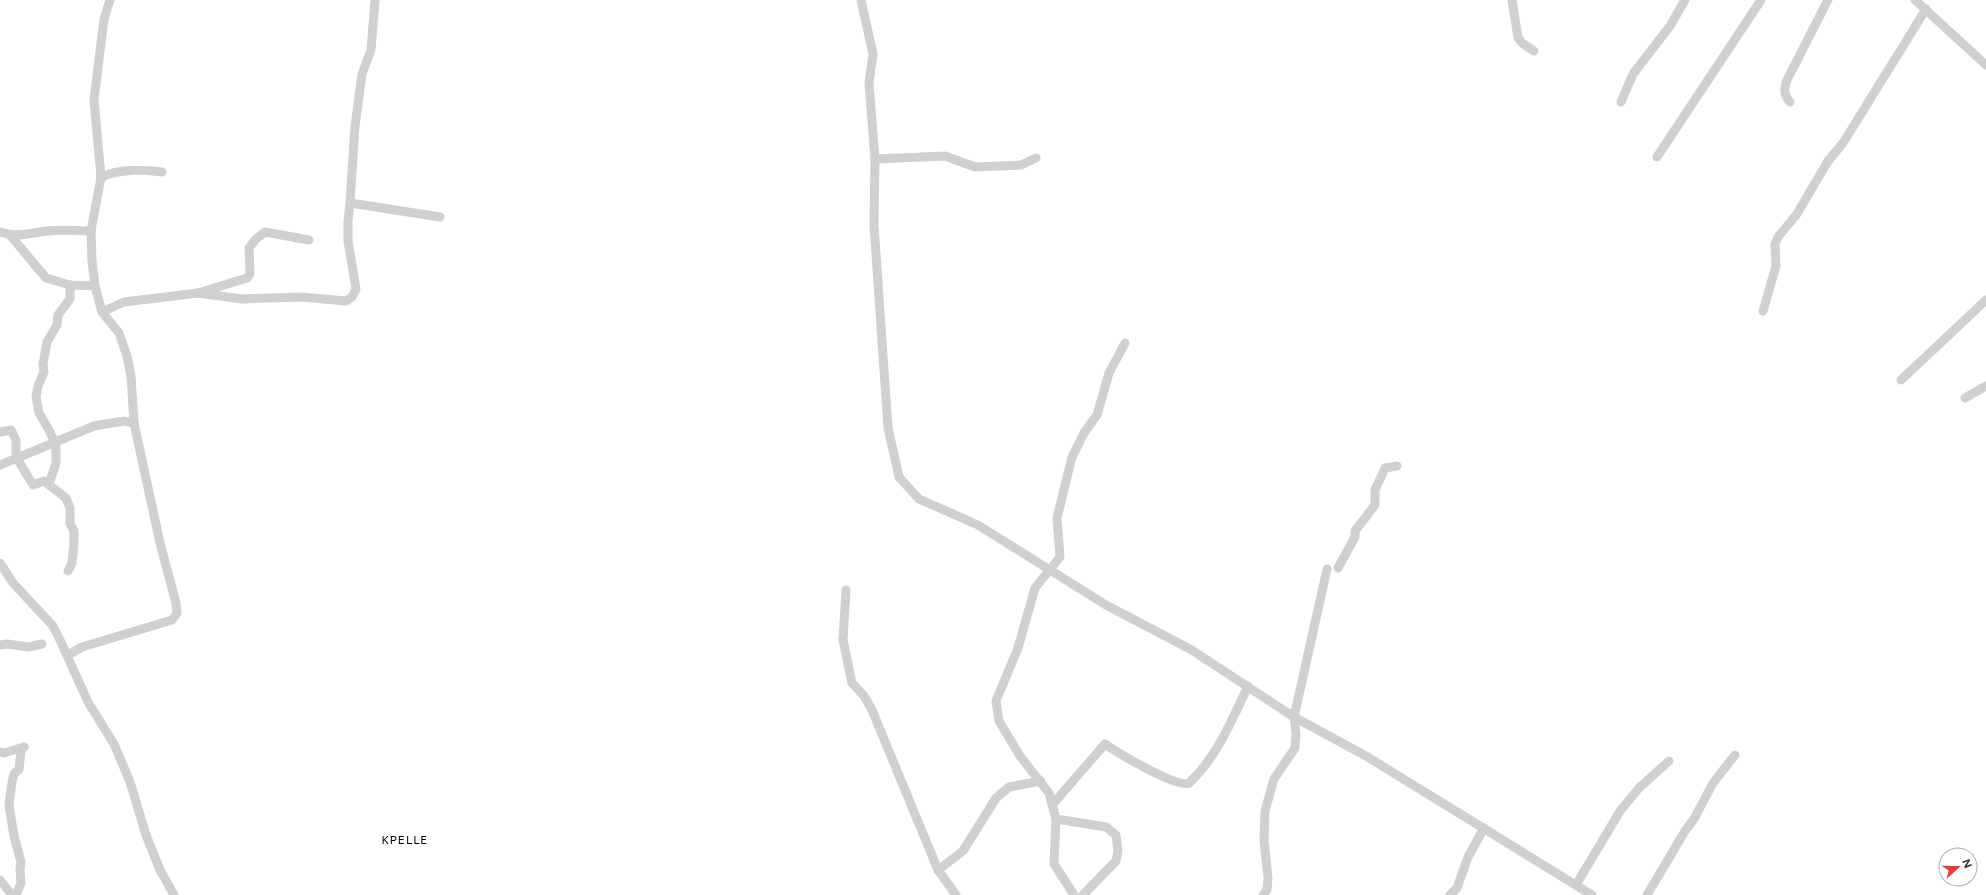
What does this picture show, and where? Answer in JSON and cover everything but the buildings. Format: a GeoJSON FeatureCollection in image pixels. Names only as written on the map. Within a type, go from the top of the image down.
{"type":"FeatureCollection","features":[{"type":"Feature","properties":{"kind":"street"},"geometry":{"type":"LineString","coordinates":[[68,655],[82,647],[172,620],[177,614],[176,603],[160,543],[134,423],[131,376],[124,344],[119,333],[102,312],[95,286],[91,231],[101,177],[94,100],[104,19],[110,0]]}},
{"type":"Feature","properties":{"kind":"street"},"geometry":{"type":"LineString","coordinates":[[198,292],[242,299],[301,297],[346,300],[352,297],[356,288],[348,241],[348,221],[355,126],[362,74],[371,50],[375,0]]}},
{"type":"Feature","properties":{"kind":"street"},"geometry":{"type":"LineString","coordinates":[[861,0],[873,54],[869,83],[875,159],[874,225],[888,428],[899,478],[919,499],[978,525],[1106,605],[1190,649],[1294,717],[1366,756],[1592,895]]}},
{"type":"Feature","properties":{"kind":"street"},"geometry":{"type":"LineString","coordinates":[[1512,0],[1518,38],[1522,43],[1534,51]]}},
{"type":"Feature","properties":{"kind":"street"},"geometry":{"type":"LineString","coordinates":[[1621,102],[1633,74],[1670,26],[1685,0]]}},
{"type":"Feature","properties":{"kind":"street"},"geometry":{"type":"LineString","coordinates":[[1657,157],[1761,0]]}},
{"type":"Feature","properties":{"kind":"street"},"geometry":{"type":"LineString","coordinates":[[1790,102],[1785,96],[1784,89],[1787,80],[1828,0]]}},
{"type":"Feature","properties":{"kind":"street"},"geometry":{"type":"LineString","coordinates":[[1915,0],[1986,65]]}},
{"type":"Feature","properties":{"kind":"street"},"geometry":{"type":"LineString","coordinates":[[1763,311],[1776,266],[1775,244],[1778,237],[1797,214],[1828,161],[1846,137],[1926,9]]}},
{"type":"Feature","properties":{"kind":"street"},"geometry":{"type":"LineString","coordinates":[[875,159],[945,156],[975,167],[1020,165],[1036,158]]}},
{"type":"Feature","properties":{"kind":"street"},"geometry":{"type":"LineString","coordinates":[[101,177],[134,169],[162,172]]}},
{"type":"Feature","properties":{"kind":"street"},"geometry":{"type":"LineString","coordinates":[[350,203],[440,217]]}},
{"type":"Feature","properties":{"kind":"street"},"geometry":{"type":"LineString","coordinates":[[0,232],[10,235],[32,235],[46,231],[91,231]]}},
{"type":"Feature","properties":{"kind":"street"},"geometry":{"type":"LineString","coordinates":[[102,312],[124,302],[198,292],[247,278],[250,274],[249,248],[256,239],[265,232],[309,240]]}},
{"type":"Feature","properties":{"kind":"street"},"geometry":{"type":"LineString","coordinates":[[10,235],[46,278],[70,285],[95,286]]}},
{"type":"Feature","properties":{"kind":"street"},"geometry":{"type":"LineString","coordinates":[[50,484],[56,463],[54,444],[49,430],[42,420],[36,397],[38,386],[44,372],[43,364],[47,342],[57,325],[58,315],[70,299],[70,285]]}},
{"type":"Feature","properties":{"kind":"street"},"geometry":{"type":"LineString","coordinates":[[1901,380],[1986,300]]}},
{"type":"Feature","properties":{"kind":"street"},"geometry":{"type":"LineString","coordinates":[[1074,895],[1054,864],[1056,819],[1049,793],[1020,756],[999,721],[996,701],[1018,648],[1035,588],[1060,557],[1057,518],[1072,457],[1084,433],[1097,415],[1109,373],[1125,343]]}},
{"type":"Feature","properties":{"kind":"street"},"geometry":{"type":"LineString","coordinates":[[1965,398],[1986,386]]}},
{"type":"Feature","properties":{"kind":"street"},"geometry":{"type":"LineString","coordinates":[[0,465],[16,457],[20,458],[54,444],[94,426],[119,422],[134,423]]}},
{"type":"Feature","properties":{"kind":"street"},"geometry":{"type":"LineString","coordinates":[[0,432],[11,430],[16,440],[16,457],[32,485],[44,481],[50,484],[66,498],[70,508],[70,524],[74,531],[72,563],[68,571]]}},
{"type":"Feature","properties":{"kind":"street"},"geometry":{"type":"LineString","coordinates":[[1338,568],[1355,537],[1355,531],[1375,505],[1375,490],[1380,482],[1381,474],[1385,468],[1397,466]]}},
{"type":"Feature","properties":{"kind":"street"},"geometry":{"type":"LineString","coordinates":[[0,563],[13,583],[53,626],[68,655],[88,702],[114,744],[130,782],[155,856],[174,895]]}},
{"type":"Feature","properties":{"kind":"street"},"geometry":{"type":"LineString","coordinates":[[1264,895],[1267,890],[1268,878],[1264,840],[1265,811],[1274,779],[1295,748],[1296,734],[1294,717],[1327,569]]}},
{"type":"Feature","properties":{"kind":"street"},"geometry":{"type":"LineString","coordinates":[[846,590],[843,640],[852,683],[864,696],[872,710],[938,870],[956,895]]}},
{"type":"Feature","properties":{"kind":"street"},"geometry":{"type":"LineString","coordinates":[[0,645],[7,644],[29,647],[42,644]]}},
{"type":"Feature","properties":{"kind":"street"},"geometry":{"type":"LineString","coordinates":[[1052,805],[1105,744],[1133,762],[1158,774],[1179,783],[1189,783],[1225,736],[1248,686]]}},
{"type":"Feature","properties":{"kind":"street"},"geometry":{"type":"LineString","coordinates":[[0,752],[4,753],[24,747],[21,750],[19,769],[14,774],[9,805],[14,836],[21,862],[21,883],[14,895],[0,880]]}},
{"type":"Feature","properties":{"kind":"street"},"geometry":{"type":"LineString","coordinates":[[1647,895],[1685,831],[1694,819],[1713,783],[1735,755]]}},
{"type":"Feature","properties":{"kind":"street"},"geometry":{"type":"LineString","coordinates":[[1576,885],[1620,811],[1639,788],[1669,761]]}},
{"type":"Feature","properties":{"kind":"street"},"geometry":{"type":"LineString","coordinates":[[938,870],[963,851],[996,798],[1008,787],[1041,781]]}},
{"type":"Feature","properties":{"kind":"street"},"geometry":{"type":"LineString","coordinates":[[0,805],[10,797]]}},
{"type":"Feature","properties":{"kind":"street"},"geometry":{"type":"LineString","coordinates":[[1056,819],[1106,827],[1116,835],[1118,851],[1116,861],[1083,895]]}},
{"type":"Feature","properties":{"kind":"street"},"geometry":{"type":"LineString","coordinates":[[1450,895],[1457,888],[1468,857],[1484,828]]}},
{"type":"Feature","properties":{"kind":"district","name":"KPELLE"},"geometry":{"type":"Point","coordinates":[405,840]}}]}
